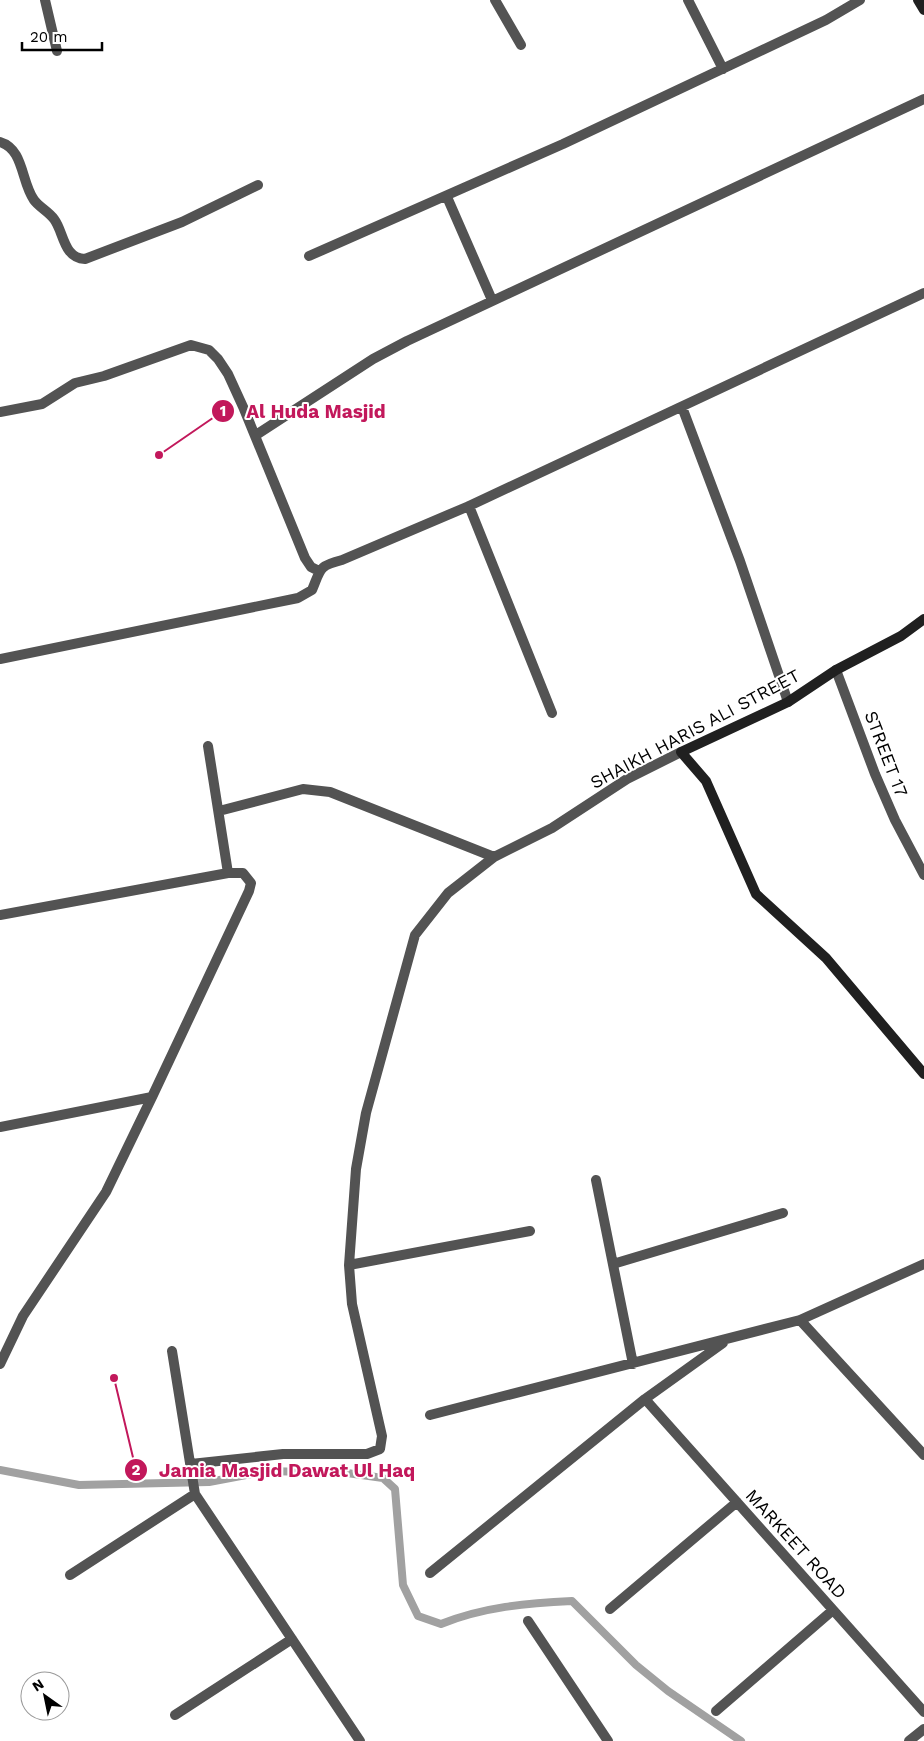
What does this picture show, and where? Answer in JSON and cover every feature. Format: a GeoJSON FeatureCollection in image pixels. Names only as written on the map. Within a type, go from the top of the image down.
{"type":"FeatureCollection","features":[{"type":"Feature","properties":{"kind":"street"},"geometry":{"type":"LineString","coordinates":[[45,0],[57,51]]}},
{"type":"Feature","properties":{"kind":"street"},"geometry":{"type":"LineString","coordinates":[[495,0],[521,44]]}},
{"type":"Feature","properties":{"kind":"street"},"geometry":{"type":"LineString","coordinates":[[688,0],[723,69]]}},
{"type":"Feature","properties":{"kind":"street"},"geometry":{"type":"LineString","coordinates":[[309,256],[447,196],[723,69],[826,20],[860,0]]}},
{"type":"Feature","properties":{"kind":"street"},"geometry":{"type":"LineString","coordinates":[[918,0],[924,10]]}},
{"type":"Feature","properties":{"kind":"street"},"geometry":{"type":"LineString","coordinates":[[256,435],[373,359],[492,300],[924,99]]}},
{"type":"Feature","properties":{"kind":"street"},"geometry":{"type":"LineString","coordinates":[[0,142],[14,150],[34,201],[55,220],[68,249],[78,258],[85,259],[182,222],[258,185]]}},
{"type":"Feature","properties":{"kind":"street"},"geometry":{"type":"LineString","coordinates":[[447,196],[492,300]]}},
{"type":"Feature","properties":{"kind":"street"},"geometry":{"type":"LineString","coordinates":[[0,659],[298,598],[312,590],[319,571],[324,566],[469,506],[924,293]]}},
{"type":"Feature","properties":{"kind":"street"},"geometry":{"type":"LineString","coordinates":[[0,412],[42,404],[76,383],[104,376],[190,345],[209,350],[228,374],[256,435],[305,558],[311,567],[319,571]]}},
{"type":"Feature","properties":{"kind":"street"},"geometry":{"type":"LineString","coordinates":[[682,407],[740,561],[788,702]]}},
{"type":"Feature","properties":{"kind":"street"},"geometry":{"type":"LineString","coordinates":[[469,506],[552,713]]}},
{"type":"Feature","properties":{"kind":"street","name":"SHAIKH HARIS ALI STREET"},"geometry":{"type":"LineString","coordinates":[[191,1468],[283,1454],[367,1454],[380,1449],[382,1436],[352,1304],[349,1265],[356,1169],[366,1113],[415,935],[448,893],[494,857],[552,828],[627,779],[788,702],[836,670],[901,636],[924,619]]}},
{"type":"Feature","properties":{"kind":"street","name":"STREET 17"},"geometry":{"type":"LineString","coordinates":[[836,670],[895,820],[924,875]]}},
{"type":"Feature","properties":{"kind":"street"},"geometry":{"type":"LineString","coordinates":[[208,746],[228,873]]}},
{"type":"Feature","properties":{"kind":"street"},"geometry":{"type":"LineString","coordinates":[[681,752],[706,781],[756,894],[826,958],[924,1074]]}},
{"type":"Feature","properties":{"kind":"street"},"geometry":{"type":"LineString","coordinates":[[219,811],[303,789],[330,792],[494,857]]}},
{"type":"Feature","properties":{"kind":"street"},"geometry":{"type":"LineString","coordinates":[[0,915],[228,873],[243,873],[251,883],[249,891],[106,1192],[23,1316],[0,1364]]}},
{"type":"Feature","properties":{"kind":"street"},"geometry":{"type":"LineString","coordinates":[[0,1127],[152,1097]]}},
{"type":"Feature","properties":{"kind":"street"},"geometry":{"type":"LineString","coordinates":[[596,1180],[633,1364]]}},
{"type":"Feature","properties":{"kind":"street"},"geometry":{"type":"LineString","coordinates":[[613,1264],[783,1213]]}},
{"type":"Feature","properties":{"kind":"street"},"geometry":{"type":"LineString","coordinates":[[349,1265],[530,1231]]}},
{"type":"Feature","properties":{"kind":"street"},"geometry":{"type":"LineString","coordinates":[[430,1415],[800,1320],[924,1264]]}},
{"type":"Feature","properties":{"kind":"street"},"geometry":{"type":"LineString","coordinates":[[800,1320],[924,1455]]}},
{"type":"Feature","properties":{"kind":"street"},"geometry":{"type":"LineString","coordinates":[[430,1573],[645,1399],[728,1339]]}},
{"type":"Feature","properties":{"kind":"street"},"geometry":{"type":"LineString","coordinates":[[172,1351],[195,1492],[360,1741]]}},
{"type":"Feature","properties":{"kind":"street","name":"MARKEET ROAD"},"geometry":{"type":"LineString","coordinates":[[645,1399],[924,1712]]}},
{"type":"Feature","properties":{"kind":"street"},"geometry":{"type":"LineString","coordinates":[[70,1575],[195,1492]]}},
{"type":"Feature","properties":{"kind":"street"},"geometry":{"type":"LineString","coordinates":[[610,1609],[737,1502]]}},
{"type":"Feature","properties":{"kind":"street"},"geometry":{"type":"LineString","coordinates":[[716,1712],[833,1610]]}},
{"type":"Feature","properties":{"kind":"street"},"geometry":{"type":"LineString","coordinates":[[528,1621],[608,1741]]}},
{"type":"Feature","properties":{"kind":"street"},"geometry":{"type":"LineString","coordinates":[[175,1715],[292,1639]]}},
{"type":"Feature","properties":{"kind":"street"},"geometry":{"type":"LineString","coordinates":[[909,1741],[924,1729]]}},
{"type":"Feature","properties":{"kind":"waterway"},"geometry":{"type":"LineString","coordinates":[[0,1470],[79,1485],[209,1482],[267,1471],[347,1473],[383,1478],[395,1489],[403,1585],[418,1616],[441,1624],[457,1618],[505,1607],[572,1601],[636,1665],[668,1691],[741,1741]]}},
{"type":"Feature","properties":{"kind":"place","name":"Al Huda Masjid"},"geometry":{"type":"Point","coordinates":[159,455]}},
{"type":"Feature","properties":{"kind":"place","name":"Jamia Masjid Dawat Ul Haq"},"geometry":{"type":"Point","coordinates":[114,1378]}}]}
